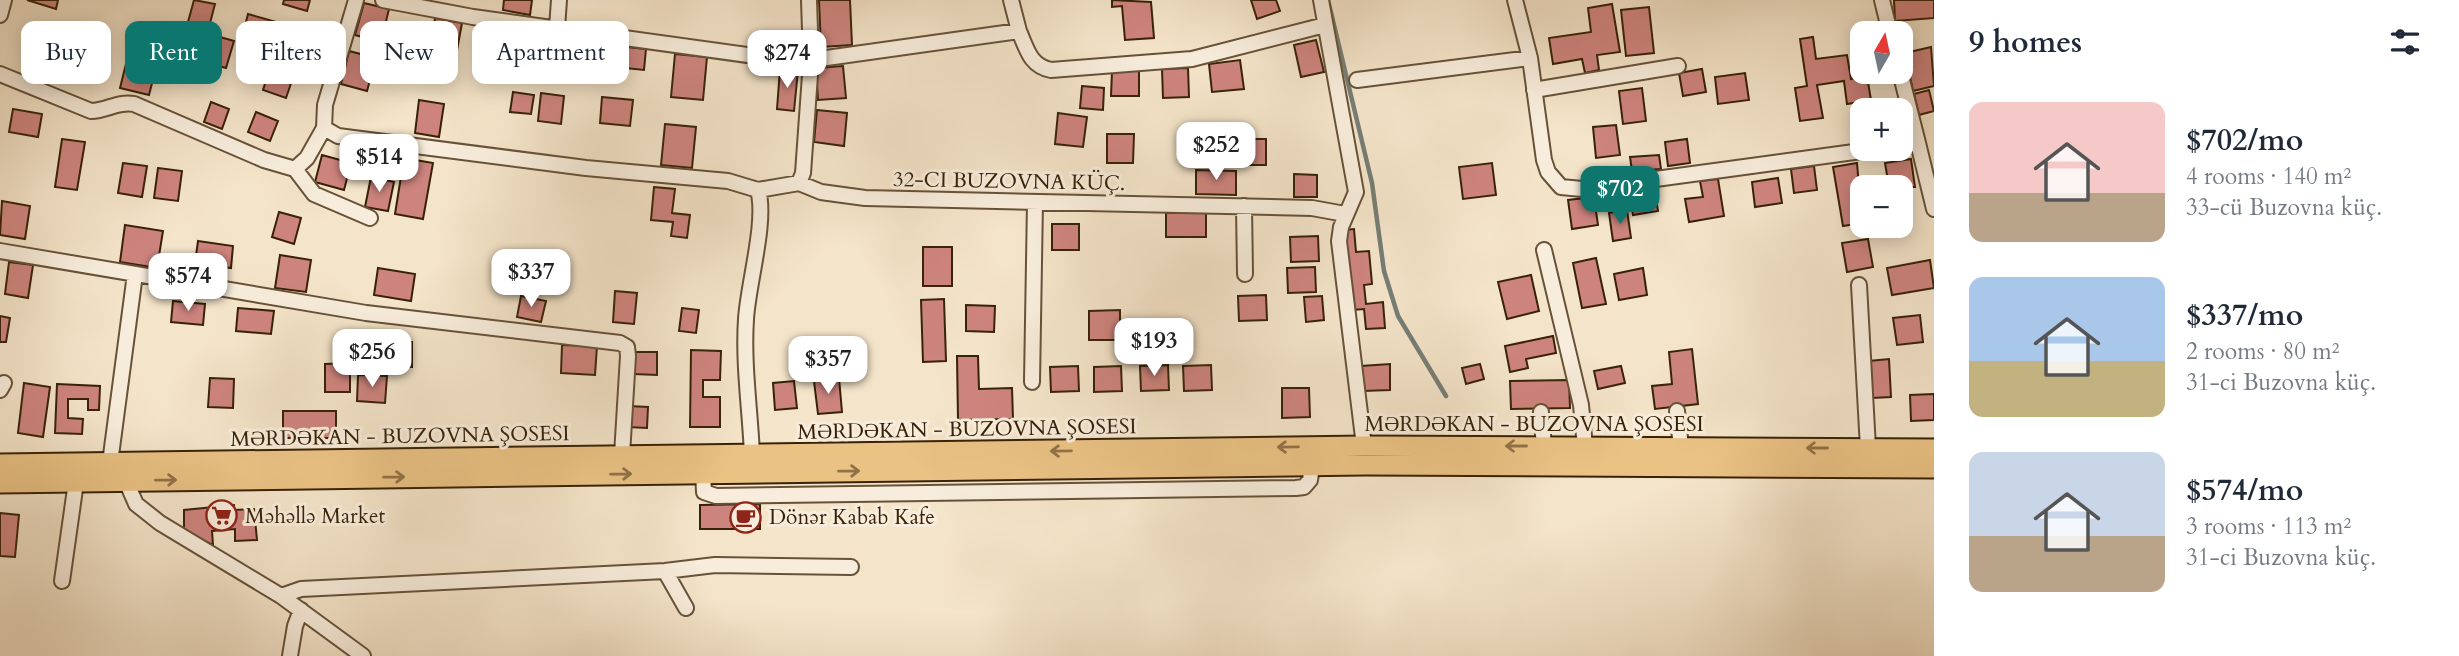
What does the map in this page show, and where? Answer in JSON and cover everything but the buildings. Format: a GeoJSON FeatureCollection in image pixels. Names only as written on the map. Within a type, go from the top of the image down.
{"type":"FeatureCollection","features":[{"type":"Feature","properties":{"kind":"main road","name":"MƏRDƏKAN - BUZOVNA ŞOSESI"},"geometry":{"type":"LineString","coordinates":[[0,464],[1364,446],[1934,449]]}},
{"type":"Feature","properties":{"kind":"main road"},"geometry":{"type":"LineString","coordinates":[[0,483],[1312,466],[1934,468]]}},
{"type":"Feature","properties":{"kind":"street"},"geometry":{"type":"LineString","coordinates":[[0,15],[4,0]]}},
{"type":"Feature","properties":{"kind":"street"},"geometry":{"type":"LineString","coordinates":[[295,169],[307,158],[324,128],[325,105],[356,0]]}},
{"type":"Feature","properties":{"kind":"street"},"geometry":{"type":"LineString","coordinates":[[383,0],[514,21]]}},
{"type":"Feature","properties":{"kind":"street"},"geometry":{"type":"LineString","coordinates":[[558,21],[559,0]]}},
{"type":"Feature","properties":{"kind":"street"},"geometry":{"type":"LineString","coordinates":[[799,183],[803,173],[811,61],[809,0]]}},
{"type":"Feature","properties":{"kind":"street"},"geometry":{"type":"LineString","coordinates":[[1012,0],[1019,31],[1032,61],[1040,68],[1051,70],[1192,59],[1325,25]]}},
{"type":"Feature","properties":{"kind":"street"},"geometry":{"type":"LineString","coordinates":[[1321,0],[1356,192],[1345,214],[1339,241],[1364,446]]}},
{"type":"Feature","properties":{"kind":"street"},"geometry":{"type":"LineString","coordinates":[[1515,0],[1530,58],[1548,172],[1561,187],[1570,189],[1850,152]]}},
{"type":"Feature","properties":{"kind":"street"},"geometry":{"type":"LineString","coordinates":[[1882,0],[1887,21]]}},
{"type":"Feature","properties":{"kind":"street"},"geometry":{"type":"LineString","coordinates":[[629,39],[780,61],[811,61],[1019,31]]}},
{"type":"Feature","properties":{"kind":"street"},"geometry":{"type":"LineString","coordinates":[[1357,80],[1530,58]]}},
{"type":"Feature","properties":{"kind":"street"},"geometry":{"type":"LineString","coordinates":[[1534,90],[1678,66]]}},
{"type":"Feature","properties":{"kind":"street"},"geometry":{"type":"LineString","coordinates":[[0,74],[91,111],[101,111],[122,102],[134,104],[264,160],[295,169],[314,194],[370,218]]}},
{"type":"Feature","properties":{"kind":"street"},"geometry":{"type":"LineString","coordinates":[[1903,84],[1934,209]]}},
{"type":"Feature","properties":{"kind":"street","name":"32-CI BUZOVNA KÜÇ."},"geometry":{"type":"LineString","coordinates":[[324,128],[338,136],[586,168],[728,181],[758,190],[799,183],[821,192],[865,198],[1312,208],[1345,214]]}},
{"type":"Feature","properties":{"kind":"street"},"geometry":{"type":"LineString","coordinates":[[1913,144],[1918,143]]}},
{"type":"Feature","properties":{"kind":"street"},"geometry":{"type":"LineString","coordinates":[[752,454],[745,339],[747,296],[761,207],[758,190]]}},
{"type":"Feature","properties":{"kind":"street"},"geometry":{"type":"LineString","coordinates":[[1032,382],[1035,202]]}},
{"type":"Feature","properties":{"kind":"street"},"geometry":{"type":"LineString","coordinates":[[1244,206],[1245,274]]}},
{"type":"Feature","properties":{"kind":"street"},"geometry":{"type":"LineString","coordinates":[[1544,250],[1581,405],[1585,447]]}},
{"type":"Feature","properties":{"kind":"street"},"geometry":{"type":"LineString","coordinates":[[0,251],[366,313],[620,344],[627,347],[628,356],[622,456]]}},
{"type":"Feature","properties":{"kind":"street"},"geometry":{"type":"LineString","coordinates":[[110,463],[135,274]]}},
{"type":"Feature","properties":{"kind":"street"},"geometry":{"type":"LineString","coordinates":[[1859,285],[1868,448]]}},
{"type":"Feature","properties":{"kind":"street"},"geometry":{"type":"LineString","coordinates":[[1677,411],[1681,447]]}},
{"type":"Feature","properties":{"kind":"street"},"geometry":{"type":"LineString","coordinates":[[1541,412],[1544,446]]}},
{"type":"Feature","properties":{"kind":"street"},"geometry":{"type":"LineString","coordinates":[[703,473],[704,492],[716,496],[1304,487],[1310,480],[1312,466]]}},
{"type":"Feature","properties":{"kind":"street"},"geometry":{"type":"LineString","coordinates":[[1216,467],[1216,489]]}},
{"type":"Feature","properties":{"kind":"street"},"geometry":{"type":"LineString","coordinates":[[1058,469],[1059,491]]}},
{"type":"Feature","properties":{"kind":"street"},"geometry":{"type":"LineString","coordinates":[[126,481],[136,504],[160,523],[281,596],[363,656]]}},
{"type":"Feature","properties":{"kind":"street"},"geometry":{"type":"LineString","coordinates":[[62,581],[76,482]]}},
{"type":"Feature","properties":{"kind":"street"},"geometry":{"type":"LineString","coordinates":[[281,596],[301,589],[665,571],[715,565],[851,567]]}},
{"type":"Feature","properties":{"kind":"street"},"geometry":{"type":"LineString","coordinates":[[665,571],[686,608]]}},
{"type":"Feature","properties":{"kind":"street"},"geometry":{"type":"LineString","coordinates":[[290,656],[295,626],[301,610]]}},
{"type":"Feature","properties":{"kind":"waterway"},"geometry":{"type":"LineString","coordinates":[[1328,0],[1372,183],[1384,271],[1398,316],[1446,396]]}},
{"type":"Feature","properties":{"kind":"place","name":"Məhəllə Market"},"geometry":{"type":"Point","coordinates":[222,516]}},
{"type":"Feature","properties":{"kind":"place","name":"Dönər Kabab Kafe"},"geometry":{"type":"Point","coordinates":[746,517]}}]}
